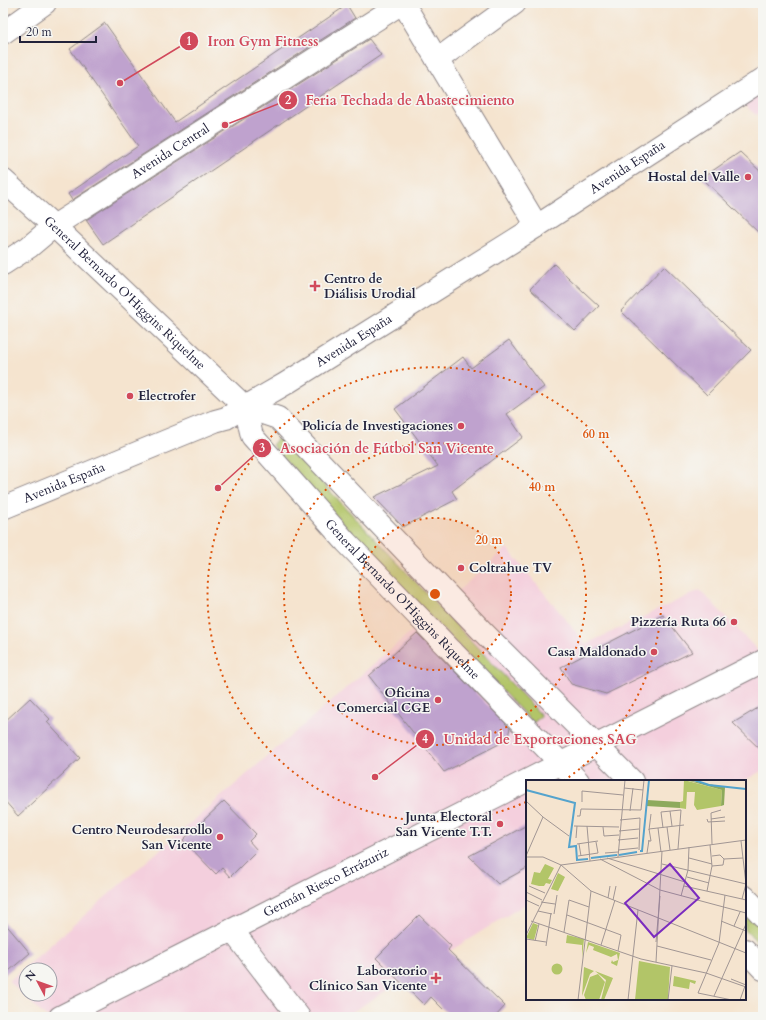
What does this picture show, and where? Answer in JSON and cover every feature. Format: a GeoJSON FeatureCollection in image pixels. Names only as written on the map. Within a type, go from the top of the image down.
{"type":"FeatureCollection","features":[{"type":"Feature","properties":{"kind":"street"},"geometry":{"type":"LineString","coordinates":[[3,33],[45,3]]}},
{"type":"Feature","properties":{"kind":"street"},"geometry":{"type":"LineString","coordinates":[[402,3],[536,226]]}},
{"type":"Feature","properties":{"kind":"street","name":"Avenida Central"},"geometry":{"type":"LineString","coordinates":[[3,264],[29,247],[54,226],[402,3]]}},
{"type":"Feature","properties":{"kind":"street"},"geometry":{"type":"LineString","coordinates":[[437,60],[515,3]]}},
{"type":"Feature","properties":{"kind":"street","name":"Avenida España"},"geometry":{"type":"LineString","coordinates":[[3,508],[215,421],[226,418],[286,384],[536,226],[763,78]]}},
{"type":"Feature","properties":{"kind":"street","name":"General Bernardo O'Higgins Riquelme"},"geometry":{"type":"LineString","coordinates":[[3,180],[54,226],[245,407],[278,418],[484,633],[631,780]]}},
{"type":"Feature","properties":{"kind":"street","name":"General Bernardo O'Higgins Riquelme"},"geometry":{"type":"LineString","coordinates":[[245,407],[252,436],[346,542],[577,780]]}},
{"type":"Feature","properties":{"kind":"street","name":"Germán Riesco Errázuriz"},"geometry":{"type":"LineString","coordinates":[[528,780],[763,661]]}},
{"type":"Feature","properties":{"kind":"street","name":"Germán Riesco Errázuriz"},"geometry":{"type":"LineString","coordinates":[[60,1017],[526,781]]}},
{"type":"Feature","properties":{"kind":"street"},"geometry":{"type":"LineString","coordinates":[[746,898],[763,916]]}},
{"type":"Feature","properties":{"kind":"street"},"geometry":{"type":"LineString","coordinates":[[232,930],[298,1017]]}},
{"type":"Feature","properties":{"kind":"street"},"geometry":{"type":"LineString","coordinates":[[746,951],[763,969]]}},
{"type":"Feature","properties":{"kind":"shaded area"},"geometry":{"type":"Polygon","coordinates":[[[763,79],[763,110],[756,115],[735,97],[763,79]]]}},
{"type":"Feature","properties":{"kind":"shaded area"},"geometry":{"type":"Polygon","coordinates":[[[507,548],[586,644],[700,590],[763,656],[763,770],[746,780],[526,780],[526,904],[344,1017],[46,1017],[31,1002],[58,1002],[58,962],[31,962],[507,548]]]}},
{"type":"Feature","properties":{"kind":"shaded area"},"geometry":{"type":"Polygon","coordinates":[[[18,973],[18,990],[9,981],[18,973]]]}},
{"type":"Feature","properties":{"kind":"green space"},"geometry":{"type":"Polygon","coordinates":[[[279,437],[542,716],[533,723],[386,571],[272,445],[279,437]]]}},
{"type":"Feature","properties":{"kind":"green space"},"geometry":{"type":"Polygon","coordinates":[[[746,912],[763,929],[763,948],[746,930],[746,912]]]}},
{"type":"Feature","properties":{"kind":"building"},"geometry":{"type":"Polygon","coordinates":[[[347,5],[355,18],[72,200],[68,194],[138,146],[70,49],[105,23],[175,122],[347,5]]]}},
{"type":"Feature","properties":{"kind":"building"},"geometry":{"type":"Polygon","coordinates":[[[369,39],[381,55],[103,244],[86,220],[369,39]]]}},
{"type":"Feature","properties":{"kind":"building"},"geometry":{"type":"Polygon","coordinates":[[[740,152],[763,174],[763,237],[702,178],[740,152]]]}},
{"type":"Feature","properties":{"kind":"building"},"geometry":{"type":"Polygon","coordinates":[[[554,264],[599,306],[575,331],[530,289],[554,264]]]}},
{"type":"Feature","properties":{"kind":"building"},"geometry":{"type":"Polygon","coordinates":[[[664,266],[751,350],[707,395],[621,311],[664,266]]]}},
{"type":"Feature","properties":{"kind":"building","name":"Policía de Investigaciones"},"geometry":{"type":"Polygon","coordinates":[[[509,340],[544,387],[507,414],[523,437],[452,491],[457,499],[403,527],[374,497],[438,466],[395,409],[463,357],[471,368],[509,340]]]}},
{"type":"Feature","properties":{"kind":"building"},"geometry":{"type":"Polygon","coordinates":[[[663,615],[692,652],[606,694],[571,684],[561,667],[663,615]]]}},
{"type":"Feature","properties":{"kind":"building","name":"Oficina Comercial CGE"},"geometry":{"type":"Polygon","coordinates":[[[417,633],[510,728],[507,740],[444,772],[369,676],[417,633]]]}},
{"type":"Feature","properties":{"kind":"building"},"geometry":{"type":"Polygon","coordinates":[[[30,698],[50,719],[47,722],[80,758],[18,816],[3,799],[3,723],[30,698]]]}},
{"type":"Feature","properties":{"kind":"building"},"geometry":{"type":"Polygon","coordinates":[[[763,705],[763,752],[733,723],[763,705]]]}},
{"type":"Feature","properties":{"kind":"building","name":"Centro Neurodesarrollo San Vicente"},"geometry":{"type":"Polygon","coordinates":[[[224,801],[256,834],[249,841],[257,850],[230,877],[222,868],[216,874],[183,840],[224,801]]]}},
{"type":"Feature","properties":{"kind":"building"},"geometry":{"type":"Polygon","coordinates":[[[526,826],[526,869],[498,884],[469,856],[526,826]]]}},
{"type":"Feature","properties":{"kind":"building","name":"Laboratorio Clínico San Vicente"},"geometry":{"type":"Polygon","coordinates":[[[419,915],[451,946],[448,950],[505,1006],[495,1017],[451,1017],[431,997],[424,1005],[376,958],[419,915]]]}},
{"type":"Feature","properties":{"kind":"building"},"geometry":{"type":"Polygon","coordinates":[[[3,921],[30,953],[3,976],[3,921]]]}},
{"type":"Feature","properties":{"kind":"place","name":"Iron Gym Fitness"},"geometry":{"type":"Point","coordinates":[120,83]}},
{"type":"Feature","properties":{"kind":"place","name":"Feria Techada de Abastecimiento"},"geometry":{"type":"Point","coordinates":[225,125]}},
{"type":"Feature","properties":{"kind":"place","name":"Hostal del Valle"},"geometry":{"type":"Point","coordinates":[748,177]}},
{"type":"Feature","properties":{"kind":"place","name":"Centro de Diálisis Urodial"},"geometry":{"type":"Point","coordinates":[315,286]}},
{"type":"Feature","properties":{"kind":"place","name":"Electrofer"},"geometry":{"type":"Point","coordinates":[130,396]}},
{"type":"Feature","properties":{"kind":"place","name":"Policía de Investigaciones"},"geometry":{"type":"Point","coordinates":[461,426]}},
{"type":"Feature","properties":{"kind":"place","name":"Asociación de Fútbol San Vicente"},"geometry":{"type":"Point","coordinates":[218,488]}},
{"type":"Feature","properties":{"kind":"place","name":"Coltrahue TV"},"geometry":{"type":"Point","coordinates":[461,568]}},
{"type":"Feature","properties":{"kind":"place","name":"Pizzería Ruta 66"},"geometry":{"type":"Point","coordinates":[734,622]}},
{"type":"Feature","properties":{"kind":"place","name":"Casa Maldonado"},"geometry":{"type":"Point","coordinates":[654,652]}},
{"type":"Feature","properties":{"kind":"place","name":"Oficina Comercial CGE"},"geometry":{"type":"Point","coordinates":[438,700]}},
{"type":"Feature","properties":{"kind":"place","name":"Unidad de Exportaciones SAG"},"geometry":{"type":"Point","coordinates":[375,777]}},
{"type":"Feature","properties":{"kind":"place","name":"Junta Electoral San Vicente T.T."},"geometry":{"type":"Point","coordinates":[500,824]}},
{"type":"Feature","properties":{"kind":"place","name":"Centro Neurodesarrollo San Vicente"},"geometry":{"type":"Point","coordinates":[220,837]}},
{"type":"Feature","properties":{"kind":"place","name":"Laboratorio Clínico San Vicente"},"geometry":{"type":"Point","coordinates":[436,978]}}]}
